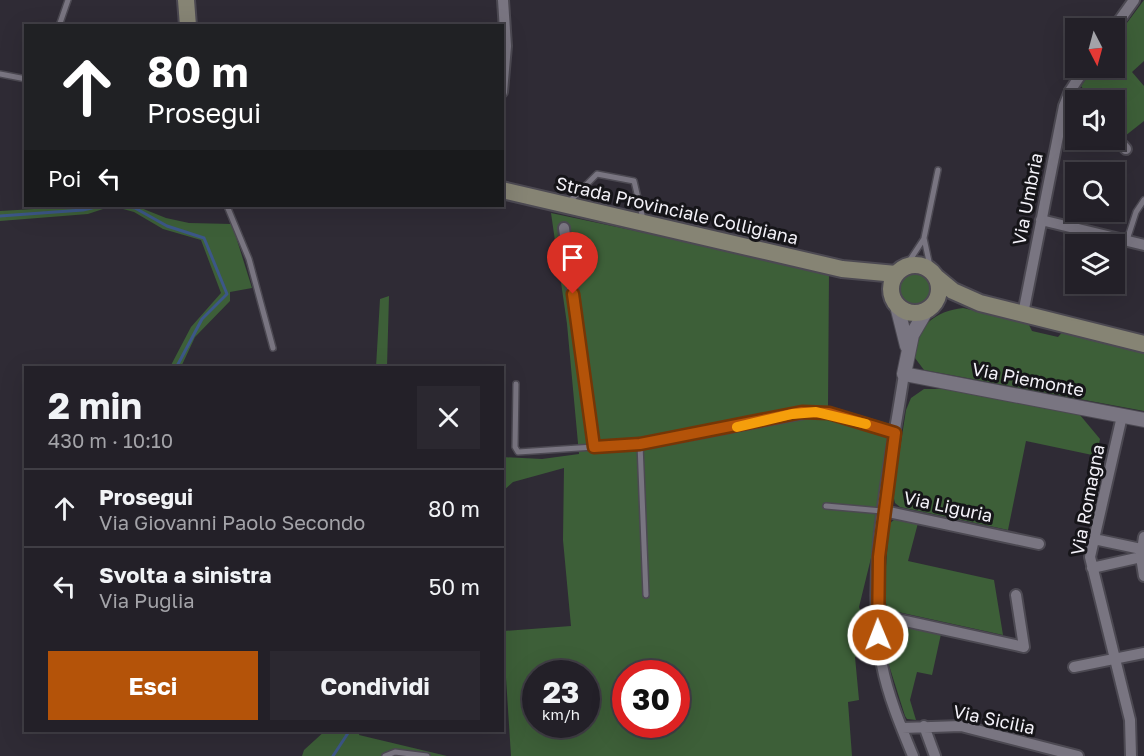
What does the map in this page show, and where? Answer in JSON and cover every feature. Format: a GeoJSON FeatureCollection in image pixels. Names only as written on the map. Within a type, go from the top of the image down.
{"type":"FeatureCollection","features":[{"type":"Feature","properties":{"kind":"main road"},"geometry":{"type":"LineString","coordinates":[[186,0],[188,24]]}},
{"type":"Feature","properties":{"kind":"main road","name":"Strada Provinciale Colligiana"},"geometry":{"type":"LineString","coordinates":[[504,190],[842,269],[870,282],[894,301]]}},
{"type":"Feature","properties":{"kind":"main road"},"geometry":{"type":"LineString","coordinates":[[980,303],[959,303],[910,313],[894,301],[890,289],[901,270],[920,265],[953,291],[980,303],[1144,344]]}},
{"type":"Feature","properties":{"kind":"main road","name":"Strada Provinciale Colligiana"},"geometry":{"type":"LineString","coordinates":[[842,269],[901,270]]}},
{"type":"Feature","properties":{"kind":"main road"},"geometry":{"type":"LineString","coordinates":[[927,310],[937,298],[934,274]]}},
{"type":"Feature","properties":{"kind":"street"},"geometry":{"type":"LineString","coordinates":[[503,0],[506,46],[504,69]]}},
{"type":"Feature","properties":{"kind":"street"},"geometry":{"type":"LineString","coordinates":[[1121,18],[1134,0]]}},
{"type":"Feature","properties":{"kind":"street","name":"Via Umbria"},"geometry":{"type":"LineString","coordinates":[[1023,314],[1065,108]]}},
{"type":"Feature","properties":{"kind":"street"},"geometry":{"type":"LineString","coordinates":[[1041,220],[1144,244]]}},
{"type":"Feature","properties":{"kind":"street"},"geometry":{"type":"LineString","coordinates":[[564,228],[594,447],[640,444],[802,412],[829,413],[895,433]]}},
{"type":"Feature","properties":{"kind":"street"},"geometry":{"type":"LineString","coordinates":[[894,301],[908,351]]}},
{"type":"Feature","properties":{"kind":"street"},"geometry":{"type":"LineString","coordinates":[[884,511],[908,351],[914,330],[927,310]]}},
{"type":"Feature","properties":{"kind":"street","name":"Via Piemonte"},"geometry":{"type":"LineString","coordinates":[[904,374],[1144,420]]}},
{"type":"Feature","properties":{"kind":"street","name":"Via Romagna"},"geometry":{"type":"LineString","coordinates":[[1122,416],[1090,557],[1131,723],[1131,756]]}},
{"type":"Feature","properties":{"kind":"street","name":"Via Liguria"},"geometry":{"type":"LineString","coordinates":[[913,756],[882,667],[878,615],[884,511],[1039,544]]}},
{"type":"Feature","properties":{"kind":"street"},"geometry":{"type":"LineString","coordinates":[[1144,537],[1141,553],[1144,576]]}},
{"type":"Feature","properties":{"kind":"street"},"geometry":{"type":"LineString","coordinates":[[1094,539],[1141,553]]}},
{"type":"Feature","properties":{"kind":"street"},"geometry":{"type":"LineString","coordinates":[[1092,568],[1141,553]]}},
{"type":"Feature","properties":{"kind":"street"},"geometry":{"type":"LineString","coordinates":[[878,615],[1024,647],[1016,595]]}},
{"type":"Feature","properties":{"kind":"street"},"geometry":{"type":"LineString","coordinates":[[1074,667],[1144,653]]}},
{"type":"Feature","properties":{"kind":"street"},"geometry":{"type":"LineString","coordinates":[[924,726],[935,756]]}},
{"type":"Feature","properties":{"kind":"street","name":"Via Sicilia"},"geometry":{"type":"LineString","coordinates":[[902,728],[961,726],[1078,756]]}},
{"type":"Feature","properties":{"kind":"lane"},"geometry":{"type":"LineString","coordinates":[[61,24],[68,0]]}},
{"type":"Feature","properties":{"kind":"lane"},"geometry":{"type":"LineString","coordinates":[[0,74],[24,79]]}},
{"type":"Feature","properties":{"kind":"lane"},"geometry":{"type":"LineString","coordinates":[[901,270],[924,238],[938,170]]}},
{"type":"Feature","properties":{"kind":"lane"},"geometry":{"type":"LineString","coordinates":[[566,205],[597,174],[634,181],[644,223]]}},
{"type":"Feature","properties":{"kind":"lane"},"geometry":{"type":"LineString","coordinates":[[1127,240],[1136,212],[1144,200]]}},
{"type":"Feature","properties":{"kind":"lane"},"geometry":{"type":"LineString","coordinates":[[228,207],[249,259],[272,335],[273,348]]}},
{"type":"Feature","properties":{"kind":"lane"},"geometry":{"type":"LineString","coordinates":[[924,238],[934,274]]}},
{"type":"Feature","properties":{"kind":"lane"},"geometry":{"type":"LineString","coordinates":[[516,384],[515,447],[518,452],[594,447]]}},
{"type":"Feature","properties":{"kind":"lane"},"geometry":{"type":"LineString","coordinates":[[640,444],[646,595]]}},
{"type":"Feature","properties":{"kind":"lane"},"geometry":{"type":"LineString","coordinates":[[826,506],[884,511]]}},
{"type":"Feature","properties":{"kind":"lane"},"geometry":{"type":"LineString","coordinates":[[385,756],[395,752],[427,756]]}},
{"type":"Feature","properties":{"kind":"green space"},"geometry":{"type":"Polygon","coordinates":[[[1144,0],[1144,61],[1132,72],[1144,86],[1144,121],[1125,136],[1125,90],[1084,90],[1081,86],[1087,78],[1125,78],[1125,26],[1144,0]]]}},
{"type":"Feature","properties":{"kind":"green space"},"geometry":{"type":"Polygon","coordinates":[[[109,207],[88,214],[0,221],[0,211],[109,207]]]}},
{"type":"Feature","properties":{"kind":"green space"},"geometry":{"type":"Polygon","coordinates":[[[116,207],[138,207],[166,218],[189,223],[232,224],[252,288],[230,292],[230,301],[195,337],[181,366],[171,366],[191,327],[221,293],[201,240],[163,229],[134,212],[116,207]]]}},
{"type":"Feature","properties":{"kind":"green space"},"geometry":{"type":"Polygon","coordinates":[[[551,213],[829,272],[828,406],[889,425],[871,558],[859,607],[872,647],[855,657],[859,700],[848,702],[852,756],[511,756],[504,631],[571,626],[563,540],[564,468],[513,482],[504,490],[504,457],[542,459],[579,454],[567,324],[551,213]]]}},
{"type":"Feature","properties":{"kind":"green space"},"geometry":{"type":"Polygon","coordinates":[[[914,271],[927,276],[932,289],[927,302],[914,307],[901,302],[896,289],[901,276],[914,271]]]}},
{"type":"Feature","properties":{"kind":"green space"},"geometry":{"type":"Polygon","coordinates":[[[389,296],[387,366],[376,366],[380,299],[389,296]]]}},
{"type":"Feature","properties":{"kind":"green space"},"geometry":{"type":"Polygon","coordinates":[[[963,308],[1028,323],[1032,331],[1058,337],[1065,329],[1144,350],[1144,411],[924,370],[915,358],[922,329],[935,317],[963,308]]]}},
{"type":"Feature","properties":{"kind":"green space"},"geometry":{"type":"Polygon","coordinates":[[[924,389],[947,389],[1080,415],[1100,439],[1097,456],[1026,441],[1008,530],[900,507],[895,503],[893,494],[906,410],[911,398],[924,389]]]}},
{"type":"Feature","properties":{"kind":"green space"},"geometry":{"type":"Polygon","coordinates":[[[895,519],[918,523],[908,561],[994,580],[1003,635],[898,612],[887,607],[884,595],[889,524],[895,519]]]}},
{"type":"Feature","properties":{"kind":"green space"},"geometry":{"type":"Polygon","coordinates":[[[895,624],[941,634],[932,675],[917,672],[910,700],[916,720],[907,719],[905,716],[887,659],[885,629],[895,624]]]}},
{"type":"Feature","properties":{"kind":"green space"},"geometry":{"type":"Polygon","coordinates":[[[324,732],[360,732],[359,735],[447,756],[302,756],[304,750],[324,732]]]}},
{"type":"Feature","properties":{"kind":"waterway"},"geometry":{"type":"LineString","coordinates":[[0,216],[96,207]]}},
{"type":"Feature","properties":{"kind":"waterway"},"geometry":{"type":"LineString","coordinates":[[128,207],[135,208],[167,226],[204,238],[227,294],[202,319],[177,366]]}},
{"type":"Feature","properties":{"kind":"waterway"},"geometry":{"type":"LineString","coordinates":[[333,756],[349,732]]}},
{"type":"Feature","properties":{"kind":"slow traffic"},"geometry":{"type":"LineString","coordinates":[[737,427],[792,414],[816,412],[829,413],[866,424]]}},
{"type":"Feature","properties":{"kind":"route"},"geometry":{"type":"LineString","coordinates":[[573,294],[594,447],[608,448],[640,444],[733,428],[802,412],[829,413],[895,433],[879,557],[878,635]]}}]}
